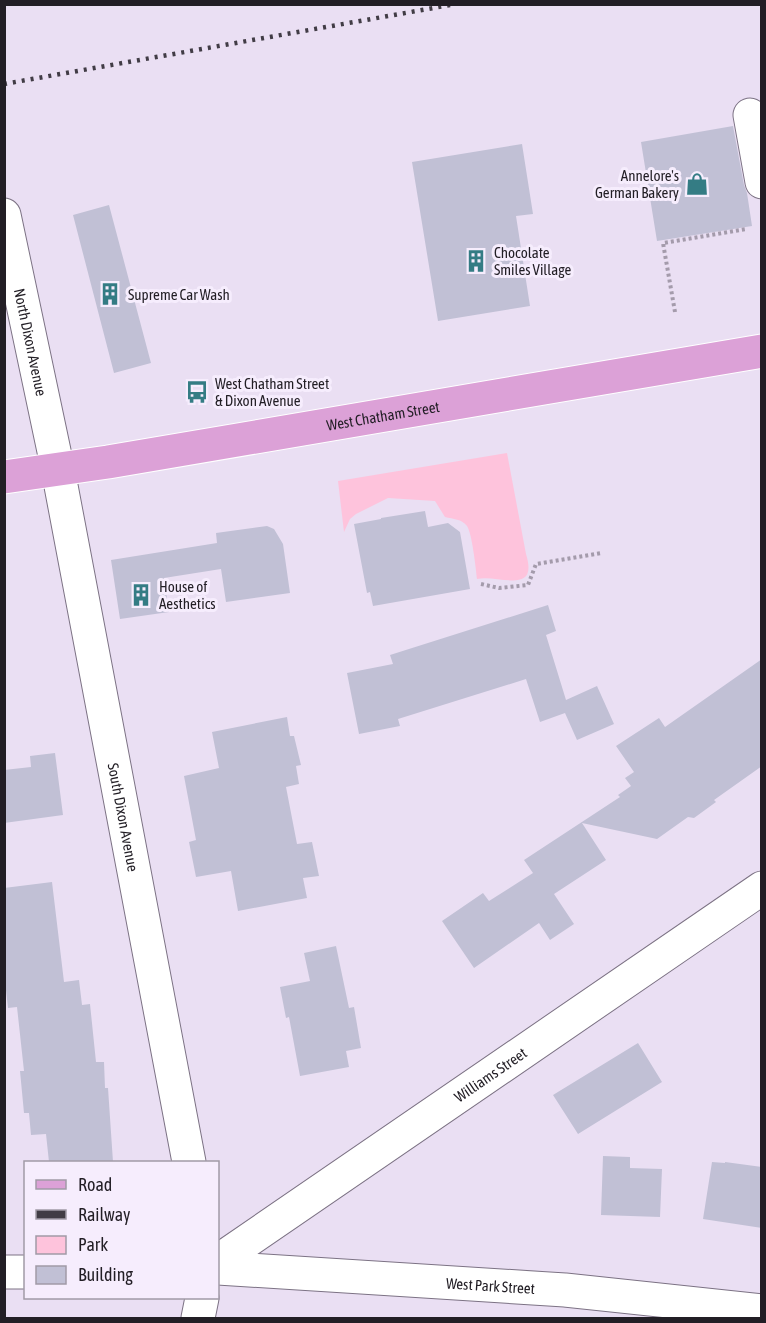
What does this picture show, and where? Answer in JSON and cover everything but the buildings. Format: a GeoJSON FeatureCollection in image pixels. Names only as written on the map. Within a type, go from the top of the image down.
{"type":"FeatureCollection","features":[{"type":"Feature","properties":{"kind":"main road","name":"West Chatham Street"},"geometry":{"type":"LineString","coordinates":[[4,477],[58,470],[762,351]]}},
{"type":"Feature","properties":{"kind":"street"},"geometry":{"type":"LineString","coordinates":[[750,115],[762,182]]}},
{"type":"Feature","properties":{"kind":"street","name":"North Dixon Avenue"},"geometry":{"type":"LineString","coordinates":[[4,215],[58,470]]}},
{"type":"Feature","properties":{"kind":"street","name":"South Dixon Avenue"},"geometry":{"type":"LineString","coordinates":[[58,470],[189,1161]]}},
{"type":"Feature","properties":{"kind":"street","name":"Williams Street"},"geometry":{"type":"LineString","coordinates":[[219,1261],[762,888]]}},
{"type":"Feature","properties":{"kind":"street","name":"West Park Street"},"geometry":{"type":"LineString","coordinates":[[219,1268],[565,1290],[762,1311]]}},
{"type":"Feature","properties":{"kind":"street"},"geometry":{"type":"LineString","coordinates":[[4,1272],[24,1272]]}},
{"type":"Feature","properties":{"kind":"street"},"geometry":{"type":"LineString","coordinates":[[198,1318],[202,1299]]}},
{"type":"Feature","properties":{"kind":"path"},"geometry":{"type":"LineString","coordinates":[[675,312],[663,243],[746,229]]}},
{"type":"Feature","properties":{"kind":"path"},"geometry":{"type":"LineString","coordinates":[[481,584],[499,588],[528,585],[536,564],[601,553]]}},
{"type":"Feature","properties":{"kind":"green space"},"geometry":{"type":"Polygon","coordinates":[[[507,453],[528,567],[527,575],[522,579],[477,579],[467,526],[460,521],[445,517],[435,501],[388,498],[356,514],[350,519],[344,532],[338,481],[507,453]]]}},
{"type":"Feature","properties":{"kind":"railway"},"geometry":{"type":"LineString","coordinates":[[4,84],[456,4]]}},
{"type":"Feature","properties":{"kind":"place","name":"Annelore's German Bakery"},"geometry":{"type":"Point","coordinates":[697,184]}},
{"type":"Feature","properties":{"kind":"place","name":"Chocolate Smiles Village"},"geometry":{"type":"Point","coordinates":[476,261]}},
{"type":"Feature","properties":{"kind":"place","name":"Supreme Car Wash"},"geometry":{"type":"Point","coordinates":[110,294]}},
{"type":"Feature","properties":{"kind":"place","name":"West Chatham Street & Dixon Avenue"},"geometry":{"type":"Point","coordinates":[197,392]}},
{"type":"Feature","properties":{"kind":"place","name":"House of Aesthetics"},"geometry":{"type":"Point","coordinates":[141,595]}}]}
